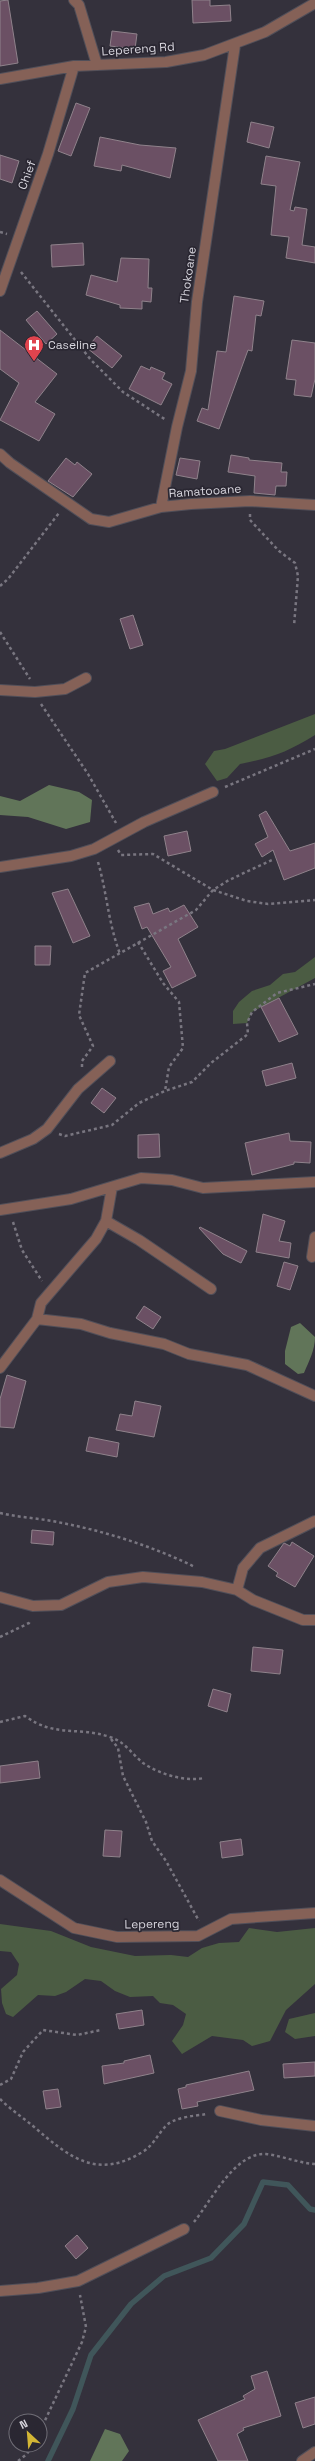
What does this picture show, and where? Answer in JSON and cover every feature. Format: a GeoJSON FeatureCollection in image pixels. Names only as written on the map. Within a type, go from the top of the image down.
{"type":"FeatureCollection","features":[{"type":"Feature","properties":{"kind":"street"},"geometry":{"type":"LineString","coordinates":[[74,0],[79,6],[97,65]]}},
{"type":"Feature","properties":{"kind":"street","name":"Lepereng Rd"},"geometry":{"type":"LineString","coordinates":[[0,79],[74,66],[166,62],[204,55],[235,45],[265,32],[315,3]]}},
{"type":"Feature","properties":{"kind":"street","name":"Thokoane"},"geometry":{"type":"LineString","coordinates":[[161,507],[177,427],[191,371],[197,302],[235,45]]}},
{"type":"Feature","properties":{"kind":"street","name":"Chief"},"geometry":{"type":"LineString","coordinates":[[0,291],[48,154],[74,66]]}},
{"type":"Feature","properties":{"kind":"street","name":"Ramatooane"},"geometry":{"type":"LineString","coordinates":[[0,454],[10,464],[66,504],[91,519],[109,522],[161,507],[250,501],[315,505]]}},
{"type":"Feature","properties":{"kind":"street"},"geometry":{"type":"LineString","coordinates":[[0,690],[35,692],[65,689],[86,678]]}},
{"type":"Feature","properties":{"kind":"street"},"geometry":{"type":"LineString","coordinates":[[0,867],[71,856],[94,849],[144,822],[213,792]]}},
{"type":"Feature","properties":{"kind":"street"},"geometry":{"type":"LineString","coordinates":[[0,1152],[32,1139],[47,1129],[78,1089],[110,1061]]}},
{"type":"Feature","properties":{"kind":"street"},"geometry":{"type":"LineString","coordinates":[[4,1210],[71,1199],[141,1178],[172,1180],[203,1188],[315,1182]]}},
{"type":"Feature","properties":{"kind":"street"},"geometry":{"type":"LineString","coordinates":[[0,1368],[37,1319],[41,1303],[96,1238],[106,1221],[112,1187]]}},
{"type":"Feature","properties":{"kind":"street"},"geometry":{"type":"LineString","coordinates":[[106,1221],[138,1240],[211,1289]]}},
{"type":"Feature","properties":{"kind":"street"},"geometry":{"type":"LineString","coordinates":[[312,1257],[315,1237]]}},
{"type":"Feature","properties":{"kind":"street"},"geometry":{"type":"LineString","coordinates":[[37,1319],[81,1324],[110,1333],[164,1344],[189,1354],[246,1365],[315,1396]]}},
{"type":"Feature","properties":{"kind":"street"},"geometry":{"type":"LineString","coordinates":[[236,1590],[243,1568],[260,1548],[315,1521]]}},
{"type":"Feature","properties":{"kind":"street"},"geometry":{"type":"LineString","coordinates":[[0,1597],[33,1606],[61,1605],[108,1582],[143,1577],[202,1582],[236,1590],[253,1600],[303,1620],[315,1620]]}},
{"type":"Feature","properties":{"kind":"street","name":"Lepereng"},"geometry":{"type":"LineString","coordinates":[[0,1880],[74,1928],[117,1937],[200,1935],[231,1919],[315,1913]]}},
{"type":"Feature","properties":{"kind":"street"},"geometry":{"type":"LineString","coordinates":[[220,2111],[261,2120],[315,2126]]}},
{"type":"Feature","properties":{"kind":"street"},"geometry":{"type":"LineString","coordinates":[[0,2291],[38,2288],[78,2281],[184,2229]]}},
{"type":"Feature","properties":{"kind":"street"},"geometry":{"type":"LineString","coordinates":[[302,2461],[315,2452]]}},
{"type":"Feature","properties":{"kind":"path"},"geometry":{"type":"LineString","coordinates":[[11,258],[91,360],[123,392],[177,427]]}},
{"type":"Feature","properties":{"kind":"path"},"geometry":{"type":"LineString","coordinates":[[250,501],[250,520],[279,551],[294,563],[298,576],[294,626]]}},
{"type":"Feature","properties":{"kind":"path"},"geometry":{"type":"LineString","coordinates":[[0,586],[8,580],[66,504]]}},
{"type":"Feature","properties":{"kind":"path"},"geometry":{"type":"LineString","coordinates":[[0,632],[10,650],[29,676],[43,708],[88,774],[116,822],[112,839],[121,855],[153,854],[213,890],[247,901],[268,904],[315,900]]}},
{"type":"Feature","properties":{"kind":"path"},"geometry":{"type":"LineString","coordinates":[[213,792],[315,749]]}},
{"type":"Feature","properties":{"kind":"path"},"geometry":{"type":"LineString","coordinates":[[94,849],[105,887],[106,910],[120,954]]}},
{"type":"Feature","properties":{"kind":"path"},"geometry":{"type":"LineString","coordinates":[[78,1089],[82,1061],[93,1046],[79,1015],[85,973],[196,910],[213,890],[274,859]]}},
{"type":"Feature","properties":{"kind":"path"},"geometry":{"type":"LineString","coordinates":[[138,942],[163,983],[179,1002],[183,1048],[169,1067],[165,1091]]}},
{"type":"Feature","properties":{"kind":"path"},"geometry":{"type":"LineString","coordinates":[[47,1129],[65,1136],[112,1125],[139,1104],[165,1091],[192,1082],[212,1063],[248,1034],[247,1023],[252,1012],[276,993],[315,984]]}},
{"type":"Feature","properties":{"kind":"path"},"geometry":{"type":"LineString","coordinates":[[4,1210],[22,1250],[50,1293]]}},
{"type":"Feature","properties":{"kind":"path"},"geometry":{"type":"LineString","coordinates":[[0,1513],[52,1521],[100,1531],[161,1550],[196,1567],[202,1582]]}},
{"type":"Feature","properties":{"kind":"path"},"geometry":{"type":"LineString","coordinates":[[0,1637],[29,1623],[33,1606]]}},
{"type":"Feature","properties":{"kind":"path"},"geometry":{"type":"LineString","coordinates":[[0,1722],[25,1716],[37,1725],[58,1731],[110,1737],[127,1746],[143,1762],[160,1772],[189,1779],[204,1778]]}},
{"type":"Feature","properties":{"kind":"path"},"geometry":{"type":"LineString","coordinates":[[110,1737],[118,1748],[123,1776],[146,1822],[152,1841],[166,1861],[198,1917],[201,1930],[200,1935]]}},
{"type":"Feature","properties":{"kind":"path"},"geometry":{"type":"LineString","coordinates":[[0,2085],[11,2079],[23,2052],[43,2030],[77,2035],[101,2030]]}},
{"type":"Feature","properties":{"kind":"path"},"geometry":{"type":"LineString","coordinates":[[0,2099],[65,2153],[80,2161],[95,2165],[115,2163],[144,2150],[154,2142],[165,2126],[179,2120],[220,2111]]}},
{"type":"Feature","properties":{"kind":"path"},"geometry":{"type":"LineString","coordinates":[[184,2229],[194,2221],[231,2172],[246,2159],[264,2154],[315,2164]]}},
{"type":"Feature","properties":{"kind":"path"},"geometry":{"type":"LineString","coordinates":[[48,2415],[82,2342],[86,2327],[78,2281]]}},
{"type":"Feature","properties":{"kind":"path"},"geometry":{"type":"LineString","coordinates":[[18,2461],[28,2453]]}},
{"type":"Feature","properties":{"kind":"green space"},"geometry":{"type":"Polygon","coordinates":[[[315,714],[315,735],[279,754],[240,764],[227,778],[217,781],[205,764],[214,751],[225,749],[315,714]]]}},
{"type":"Feature","properties":{"kind":"green space"},"geometry":{"type":"Polygon","coordinates":[[[49,785],[79,792],[92,800],[90,822],[66,829],[28,817],[0,815],[0,796],[20,801],[49,785]]]}},
{"type":"Feature","properties":{"kind":"green space"},"geometry":{"type":"Polygon","coordinates":[[[315,957],[315,978],[252,1012],[247,1023],[233,1024],[233,1011],[239,1002],[252,991],[270,985],[283,974],[295,972],[315,957]]]}},
{"type":"Feature","properties":{"kind":"green space"},"geometry":{"type":"Polygon","coordinates":[[[300,1323],[315,1337],[315,1342],[310,1360],[304,1373],[298,1374],[285,1364],[285,1351],[291,1327],[300,1323]]]}},
{"type":"Feature","properties":{"kind":"green space"},"geometry":{"type":"Polygon","coordinates":[[[0,1924],[51,1931],[91,1947],[135,1956],[171,1955],[188,1957],[202,1948],[219,1943],[239,1942],[249,1928],[277,1932],[315,1928],[315,1984],[286,2010],[270,2041],[252,2046],[243,2040],[212,2036],[182,2054],[172,2041],[183,2025],[186,2014],[173,2005],[160,2003],[153,1996],[130,1997],[115,1991],[101,1981],[85,1979],[66,1992],[55,1996],[38,1995],[13,2017],[6,2014],[2,2003],[1,1989],[17,1975],[19,1964],[11,1952],[0,1951],[0,1924]]]}},
{"type":"Feature","properties":{"kind":"green space"},"geometry":{"type":"Polygon","coordinates":[[[315,2013],[315,2036],[295,2039],[285,2032],[289,2019],[315,2013]]]}},
{"type":"Feature","properties":{"kind":"green space"},"geometry":{"type":"Polygon","coordinates":[[[105,2429],[120,2434],[129,2451],[122,2461],[90,2461],[105,2429]]]}},
{"type":"Feature","properties":{"kind":"building"},"geometry":{"type":"Polygon","coordinates":[[[8,0],[18,63],[0,66],[0,1],[8,0]]]}},
{"type":"Feature","properties":{"kind":"building"},"geometry":{"type":"Polygon","coordinates":[[[192,0],[210,0],[210,6],[230,5],[231,21],[193,23],[192,0]]]}},
{"type":"Feature","properties":{"kind":"building"},"geometry":{"type":"Polygon","coordinates":[[[112,31],[137,34],[135,49],[110,46],[112,31]]]}},
{"type":"Feature","properties":{"kind":"building"},"geometry":{"type":"Polygon","coordinates":[[[76,103],[90,108],[71,156],[58,151],[76,103]]]}},
{"type":"Feature","properties":{"kind":"building"},"geometry":{"type":"Polygon","coordinates":[[[251,122],[274,127],[269,148],[247,142],[251,122]]]}},
{"type":"Feature","properties":{"kind":"building"},"geometry":{"type":"Polygon","coordinates":[[[100,137],[140,145],[176,148],[170,178],[122,165],[121,171],[94,166],[100,137]]]}},
{"type":"Feature","properties":{"kind":"building"},"geometry":{"type":"Polygon","coordinates":[[[0,155],[19,161],[12,183],[0,179],[0,155]]]}},
{"type":"Feature","properties":{"kind":"building"},"geometry":{"type":"Polygon","coordinates":[[[266,156],[300,162],[290,210],[294,211],[295,207],[307,209],[302,245],[315,247],[315,263],[286,258],[289,237],[271,235],[276,186],[261,184],[266,156]]]}},
{"type":"Feature","properties":{"kind":"building"},"geometry":{"type":"Polygon","coordinates":[[[83,243],[84,265],[52,267],[51,245],[83,243]]]}},
{"type":"Feature","properties":{"kind":"building"},"geometry":{"type":"Polygon","coordinates":[[[121,258],[149,259],[148,288],[152,288],[151,302],[142,301],[142,309],[120,308],[120,305],[86,295],[91,275],[117,282],[121,258]]]}},
{"type":"Feature","properties":{"kind":"building"},"geometry":{"type":"Polygon","coordinates":[[[234,296],[264,301],[261,316],[256,315],[252,351],[248,350],[219,429],[197,421],[202,408],[208,410],[217,351],[226,352],[234,296]]]}},
{"type":"Feature","properties":{"kind":"building"},"geometry":{"type":"Polygon","coordinates":[[[37,311],[57,334],[46,344],[26,320],[37,311]]]}},
{"type":"Feature","properties":{"kind":"building"},"geometry":{"type":"Polygon","coordinates":[[[0,330],[57,374],[35,402],[55,414],[39,441],[0,420],[19,383],[0,369],[0,330]]]}},
{"type":"Feature","properties":{"kind":"building"},"geometry":{"type":"Polygon","coordinates":[[[97,336],[122,356],[112,368],[87,348],[97,336]]]}},
{"type":"Feature","properties":{"kind":"building"},"geometry":{"type":"Polygon","coordinates":[[[292,340],[315,343],[315,379],[311,397],[294,395],[296,380],[286,379],[292,340]]]}},
{"type":"Feature","properties":{"kind":"building"},"geometry":{"type":"Polygon","coordinates":[[[141,366],[150,370],[151,367],[165,373],[162,379],[172,384],[161,405],[129,389],[141,366]]]}},
{"type":"Feature","properties":{"kind":"building"},"geometry":{"type":"Polygon","coordinates":[[[231,455],[249,458],[249,460],[282,463],[281,472],[287,472],[286,486],[276,486],[275,495],[254,493],[255,476],[228,472],[231,455]]]}},
{"type":"Feature","properties":{"kind":"building"},"geometry":{"type":"Polygon","coordinates":[[[66,458],[75,465],[77,462],[92,474],[73,497],[48,481],[66,458]]]}},
{"type":"Feature","properties":{"kind":"building"},"geometry":{"type":"Polygon","coordinates":[[[180,458],[200,461],[197,479],[176,475],[180,458]]]}},
{"type":"Feature","properties":{"kind":"building"},"geometry":{"type":"Polygon","coordinates":[[[133,615],[143,645],[130,649],[120,619],[133,615]]]}},
{"type":"Feature","properties":{"kind":"building"},"geometry":{"type":"Polygon","coordinates":[[[266,811],[290,851],[315,843],[315,868],[284,880],[273,850],[262,857],[255,844],[268,837],[259,815],[266,811]]]}},
{"type":"Feature","properties":{"kind":"building"},"geometry":{"type":"Polygon","coordinates":[[[187,831],[191,851],[168,856],[164,836],[187,831]]]}},
{"type":"Feature","properties":{"kind":"building"},"geometry":{"type":"Polygon","coordinates":[[[68,889],[90,936],[73,943],[52,893],[68,889]]]}},
{"type":"Feature","properties":{"kind":"building"},"geometry":{"type":"Polygon","coordinates":[[[149,903],[153,914],[168,908],[170,912],[184,905],[198,927],[178,939],[196,976],[172,988],[163,971],[171,967],[147,927],[142,929],[134,907],[149,903]]]}},
{"type":"Feature","properties":{"kind":"building"},"geometry":{"type":"Polygon","coordinates":[[[35,946],[51,946],[50,965],[35,965],[35,946]]]}},
{"type":"Feature","properties":{"kind":"building"},"geometry":{"type":"Polygon","coordinates":[[[279,998],[298,1034],[279,1042],[261,1007],[279,998]]]}},
{"type":"Feature","properties":{"kind":"building"},"geometry":{"type":"Polygon","coordinates":[[[292,1063],[296,1078],[266,1086],[262,1071],[292,1063]]]}},
{"type":"Feature","properties":{"kind":"building"},"geometry":{"type":"Polygon","coordinates":[[[102,1088],[116,1098],[104,1113],[91,1103],[102,1088]]]}},
{"type":"Feature","properties":{"kind":"building"},"geometry":{"type":"Polygon","coordinates":[[[289,1133],[290,1141],[311,1142],[310,1163],[294,1162],[294,1164],[252,1175],[245,1143],[289,1133]]]}},
{"type":"Feature","properties":{"kind":"building"},"geometry":{"type":"Polygon","coordinates":[[[159,1134],[160,1157],[138,1158],[138,1135],[159,1134]]]}},
{"type":"Feature","properties":{"kind":"building"},"geometry":{"type":"Polygon","coordinates":[[[263,1214],[285,1221],[279,1241],[291,1243],[289,1258],[256,1252],[263,1214]]]}},
{"type":"Feature","properties":{"kind":"building"},"geometry":{"type":"Polygon","coordinates":[[[200,1227],[247,1251],[241,1263],[223,1254],[199,1228],[200,1227]]]}},
{"type":"Feature","properties":{"kind":"building"},"geometry":{"type":"Polygon","coordinates":[[[284,1262],[298,1266],[290,1290],[277,1286],[284,1262]]]}},
{"type":"Feature","properties":{"kind":"building"},"geometry":{"type":"Polygon","coordinates":[[[144,1306],[161,1317],[153,1329],[136,1318],[144,1306]]]}},
{"type":"Feature","properties":{"kind":"building"},"geometry":{"type":"Polygon","coordinates":[[[7,1375],[26,1381],[14,1428],[0,1427],[0,1399],[7,1375]]]}},
{"type":"Feature","properties":{"kind":"building"},"geometry":{"type":"Polygon","coordinates":[[[135,1401],[161,1406],[154,1437],[116,1430],[120,1414],[132,1416],[135,1401]]]}},
{"type":"Feature","properties":{"kind":"building"},"geometry":{"type":"Polygon","coordinates":[[[89,1437],[119,1443],[117,1457],[86,1451],[89,1437]]]}},
{"type":"Feature","properties":{"kind":"building"},"geometry":{"type":"Polygon","coordinates":[[[32,1530],[54,1532],[53,1545],[31,1543],[32,1530]]]}},
{"type":"Feature","properties":{"kind":"building"},"geometry":{"type":"Polygon","coordinates":[[[292,1542],[314,1556],[295,1587],[276,1576],[278,1573],[268,1566],[284,1543],[290,1546],[292,1542]]]}},
{"type":"Feature","properties":{"kind":"building"},"geometry":{"type":"Polygon","coordinates":[[[253,1647],[283,1650],[280,1674],[251,1671],[253,1647]]]}},
{"type":"Feature","properties":{"kind":"building"},"geometry":{"type":"Polygon","coordinates":[[[213,1689],[231,1694],[227,1712],[208,1706],[213,1689]]]}},
{"type":"Feature","properties":{"kind":"building"},"geometry":{"type":"Polygon","coordinates":[[[38,1761],[40,1778],[0,1783],[0,1766],[38,1761]]]}},
{"type":"Feature","properties":{"kind":"building"},"geometry":{"type":"Polygon","coordinates":[[[105,1830],[122,1831],[120,1857],[103,1856],[105,1830]]]}},
{"type":"Feature","properties":{"kind":"building"},"geometry":{"type":"Polygon","coordinates":[[[241,1839],[243,1855],[222,1858],[220,1842],[241,1839]]]}},
{"type":"Feature","properties":{"kind":"building"},"geometry":{"type":"Polygon","coordinates":[[[142,2010],[144,2025],[119,2029],[116,2014],[142,2010]]]}},
{"type":"Feature","properties":{"kind":"building"},"geometry":{"type":"Polygon","coordinates":[[[150,2055],[154,2073],[104,2084],[102,2066],[124,2063],[124,2061],[150,2055]]]}},
{"type":"Feature","properties":{"kind":"building"},"geometry":{"type":"Polygon","coordinates":[[[315,2062],[315,2076],[284,2078],[283,2064],[315,2062]]]}},
{"type":"Feature","properties":{"kind":"building"},"geometry":{"type":"Polygon","coordinates":[[[249,2071],[254,2090],[197,2102],[198,2106],[182,2109],[178,2089],[186,2087],[186,2085],[249,2071]]]}},
{"type":"Feature","properties":{"kind":"building"},"geometry":{"type":"Polygon","coordinates":[[[58,2089],[61,2107],[46,2109],[43,2091],[58,2089]]]}},
{"type":"Feature","properties":{"kind":"building"},"geometry":{"type":"Polygon","coordinates":[[[77,2235],[88,2248],[76,2259],[65,2246],[77,2235]]]}},
{"type":"Feature","properties":{"kind":"building"},"geometry":{"type":"Polygon","coordinates":[[[267,2371],[281,2416],[243,2428],[244,2430],[237,2434],[248,2461],[218,2461],[198,2420],[245,2399],[243,2396],[255,2389],[251,2376],[267,2371]]]}},
{"type":"Feature","properties":{"kind":"building"},"geometry":{"type":"Polygon","coordinates":[[[315,2397],[315,2424],[303,2428],[295,2403],[315,2397]]]}},
{"type":"Feature","properties":{"kind":"waterway"},"geometry":{"type":"LineString","coordinates":[[48,2461],[73,2409],[91,2355],[131,2304],[164,2276],[211,2258],[244,2224],[263,2182],[288,2185],[310,2209],[315,2210]]}},
{"type":"Feature","properties":{"kind":"place","name":"Caseline"},"geometry":{"type":"Point","coordinates":[34,362]}}]}
